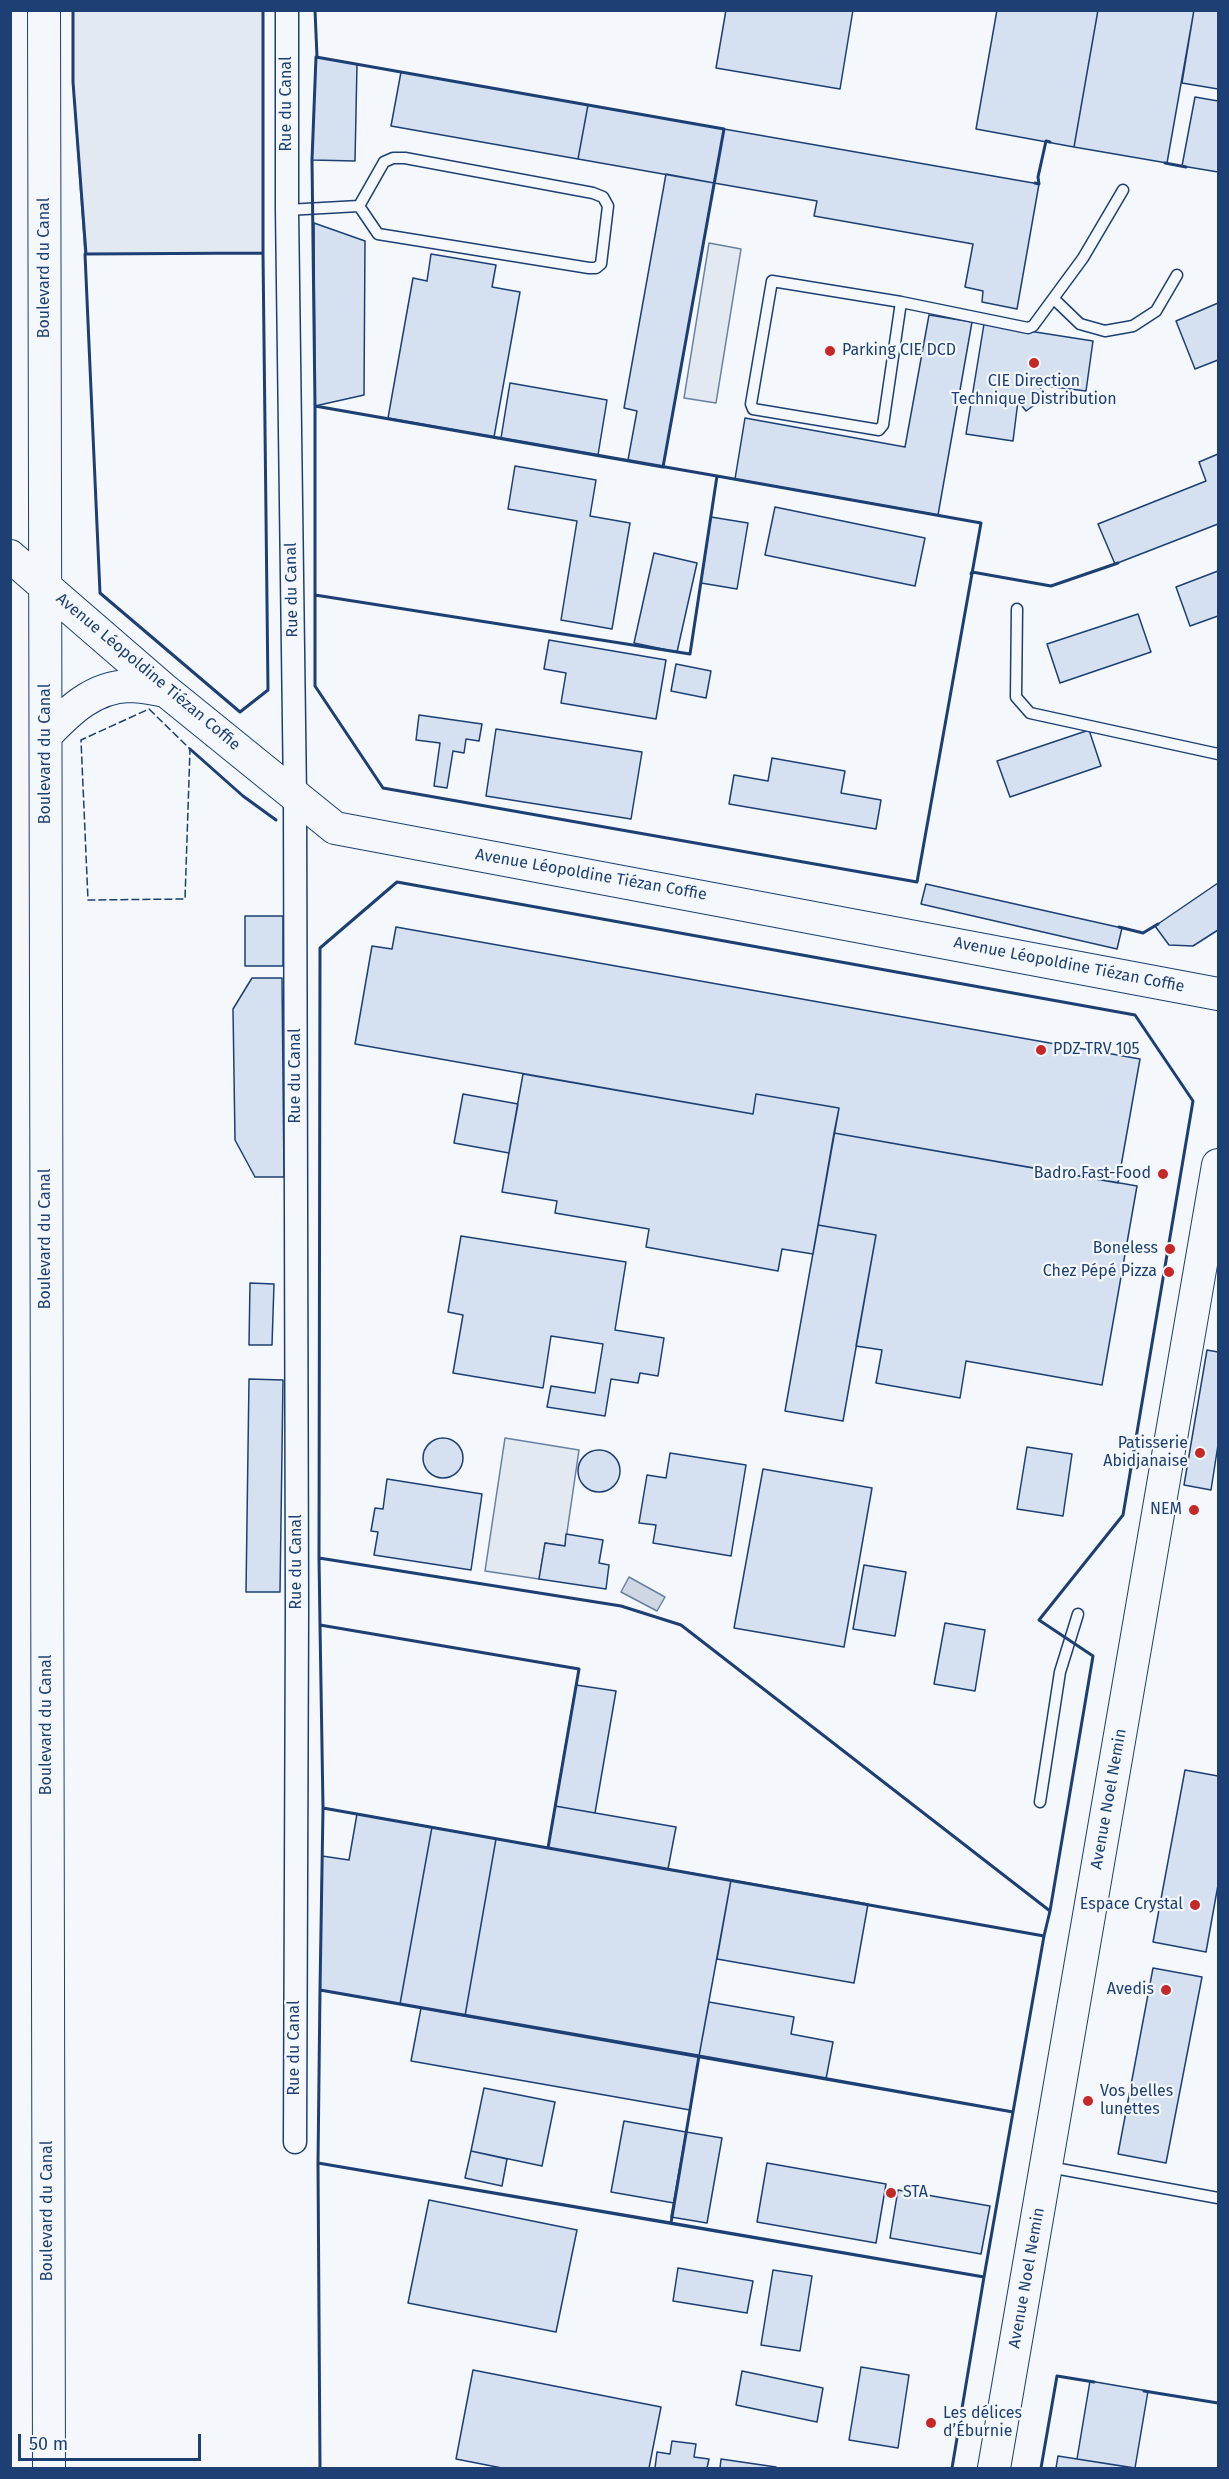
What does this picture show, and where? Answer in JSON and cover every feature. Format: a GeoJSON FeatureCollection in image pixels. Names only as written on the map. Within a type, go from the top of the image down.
{"type":"FeatureCollection","features":[{"type":"Feature","properties":{"kind":"street","name":"Boulevard du Canal"},"geometry":{"type":"LineString","coordinates":[[44,10],[49,2469]]}},
{"type":"Feature","properties":{"kind":"street","name":"Rue du Canal"},"geometry":{"type":"LineString","coordinates":[[287,10],[287,210],[295,796],[297,1611],[295,2142]]}},
{"type":"Feature","properties":{"kind":"street","name":"Avenue Léopoldine Tiézan Coffie"},"geometry":{"type":"LineString","coordinates":[[10,556],[166,691],[335,828],[1218,994]]}},
{"type":"Feature","properties":{"kind":"street"},"geometry":{"type":"LineString","coordinates":[[46,735],[75,706],[102,691],[129,686],[166,691]]}},
{"type":"Feature","properties":{"kind":"street","name":"Avenue Noel Nemin"},"geometry":{"type":"LineString","coordinates":[[994,2469],[1203,1283],[1218,1165]]}},
{"type":"Feature","properties":{"kind":"lane"},"geometry":{"type":"LineString","coordinates":[[393,158],[405,158],[593,193],[603,197],[608,206],[601,264],[596,268],[384,236],[374,229],[359,206],[384,162],[393,158]]}},
{"type":"Feature","properties":{"kind":"lane"},"geometry":{"type":"LineString","coordinates":[[901,302],[883,425],[879,429],[753,408],[751,404],[772,281],[901,302],[1028,328],[1033,326],[1083,258],[1123,190]]}},
{"type":"Feature","properties":{"kind":"lane"},"geometry":{"type":"LineString","coordinates":[[287,210],[359,206]]}},
{"type":"Feature","properties":{"kind":"lane"},"geometry":{"type":"LineString","coordinates":[[1053,299],[1080,324],[1105,331],[1133,326],[1156,311],[1177,275]]}},
{"type":"Feature","properties":{"kind":"lane"},"geometry":{"type":"LineString","coordinates":[[1017,609],[1016,697],[1030,713],[1218,754]]}},
{"type":"Feature","properties":{"kind":"lane"},"geometry":{"type":"LineString","coordinates":[[1040,1802],[1060,1672],[1078,1614]]}},
{"type":"Feature","properties":{"kind":"lane"},"geometry":{"type":"LineString","coordinates":[[1046,2166],[1218,2198]]}},
{"type":"Feature","properties":{"kind":"shaded area"},"geometry":{"type":"Polygon","coordinates":[[[73,11],[263,11],[263,253],[85,254],[73,82],[73,11]]]}},
{"type":"Feature","properties":{"kind":"shaded area"},"geometry":{"type":"Polygon","coordinates":[[[709,243],[741,249],[716,403],[684,398],[709,243]]]}},
{"type":"Feature","properties":{"kind":"shaded area"},"geometry":{"type":"Polygon","coordinates":[[[505,1438],[579,1450],[565,1546],[545,1543],[539,1579],[485,1571],[505,1438]]]}},
{"type":"Feature","properties":{"kind":"shaded area"},"geometry":{"type":"Polygon","coordinates":[[[629,1577],[665,1597],[657,1611],[621,1592],[629,1577]]]}},
{"type":"Feature","properties":{"kind":"building"},"geometry":{"type":"Polygon","coordinates":[[[726,10],[853,10],[840,89],[716,68],[726,10]]]}},
{"type":"Feature","properties":{"kind":"building"},"geometry":{"type":"Polygon","coordinates":[[[997,10],[1098,10],[1074,147],[976,129],[997,10]]]}},
{"type":"Feature","properties":{"kind":"building"},"geometry":{"type":"Polygon","coordinates":[[[1098,10],[1194,10],[1167,163],[1074,147],[1098,10]]]}},
{"type":"Feature","properties":{"kind":"building"},"geometry":{"type":"Polygon","coordinates":[[[1194,10],[1218,10],[1218,89],[1182,83],[1194,10]]]}},
{"type":"Feature","properties":{"kind":"building"},"geometry":{"type":"Polygon","coordinates":[[[316,57],[357,64],[355,161],[312,160],[316,57]]]}},
{"type":"Feature","properties":{"kind":"building"},"geometry":{"type":"Polygon","coordinates":[[[401,72],[588,105],[578,159],[391,126],[401,72]]]}},
{"type":"Feature","properties":{"kind":"building"},"geometry":{"type":"Polygon","coordinates":[[[1195,97],[1218,101],[1218,172],[1182,166],[1195,97]]]}},
{"type":"Feature","properties":{"kind":"building"},"geometry":{"type":"Polygon","coordinates":[[[588,105],[724,129],[714,183],[578,159],[588,105]]]}},
{"type":"Feature","properties":{"kind":"building"},"geometry":{"type":"Polygon","coordinates":[[[724,129],[1039,184],[1017,309],[982,302],[983,291],[965,287],[973,244],[814,216],[817,201],[714,183],[724,129]]]}},
{"type":"Feature","properties":{"kind":"building"},"geometry":{"type":"Polygon","coordinates":[[[666,174],[714,183],[663,467],[628,460],[637,411],[624,408],[666,174]]]}},
{"type":"Feature","properties":{"kind":"building"},"geometry":{"type":"Polygon","coordinates":[[[314,223],[365,241],[364,395],[315,406],[314,223]]]}},
{"type":"Feature","properties":{"kind":"building"},"geometry":{"type":"Polygon","coordinates":[[[431,254],[496,265],[492,287],[520,292],[494,437],[388,418],[413,278],[427,281],[431,254]]]}},
{"type":"Feature","properties":{"kind":"building"},"geometry":{"type":"Polygon","coordinates":[[[1218,303],[1218,360],[1195,369],[1176,321],[1218,303]]]}},
{"type":"Feature","properties":{"kind":"building"},"geometry":{"type":"Polygon","coordinates":[[[929,315],[972,322],[938,515],[735,479],[745,418],[905,447],[929,315]]]}},
{"type":"Feature","properties":{"kind":"building","name":"CIE Direction Technique Distribution"},"geometry":{"type":"Polygon","coordinates":[[[984,324],[1093,341],[1086,391],[1038,385],[1047,396],[1026,411],[1018,401],[1013,441],[966,434],[984,324]]]}},
{"type":"Feature","properties":{"kind":"building"},"geometry":{"type":"Polygon","coordinates":[[[510,383],[607,400],[598,455],[501,438],[510,383]]]}},
{"type":"Feature","properties":{"kind":"building"},"geometry":{"type":"Polygon","coordinates":[[[1218,454],[1218,524],[1115,564],[1098,524],[1206,481],[1199,462],[1218,454]]]}},
{"type":"Feature","properties":{"kind":"building"},"geometry":{"type":"Polygon","coordinates":[[[515,466],[596,480],[590,516],[630,523],[612,629],[561,620],[577,521],[508,509],[515,466]]]}},
{"type":"Feature","properties":{"kind":"building"},"geometry":{"type":"Polygon","coordinates":[[[775,507],[925,538],[915,586],[765,555],[775,507]]]}},
{"type":"Feature","properties":{"kind":"building"},"geometry":{"type":"Polygon","coordinates":[[[711,517],[748,523],[737,589],[701,583],[711,517]]]}},
{"type":"Feature","properties":{"kind":"building"},"geometry":{"type":"Polygon","coordinates":[[[654,553],[697,563],[677,652],[634,643],[654,553]]]}},
{"type":"Feature","properties":{"kind":"building"},"geometry":{"type":"Polygon","coordinates":[[[1218,571],[1218,616],[1190,626],[1176,587],[1218,571]]]}},
{"type":"Feature","properties":{"kind":"building"},"geometry":{"type":"Polygon","coordinates":[[[1138,614],[1151,652],[1060,683],[1047,644],[1138,614]]]}},
{"type":"Feature","properties":{"kind":"building"},"geometry":{"type":"Polygon","coordinates":[[[549,640],[666,660],[656,719],[561,703],[566,673],[544,669],[549,640]]]}},
{"type":"Feature","properties":{"kind":"building"},"geometry":{"type":"Polygon","coordinates":[[[676,664],[711,671],[706,698],[671,691],[676,664]]]}},
{"type":"Feature","properties":{"kind":"building"},"geometry":{"type":"Polygon","coordinates":[[[419,715],[482,724],[479,741],[466,739],[464,753],[453,751],[447,788],[434,786],[440,743],[416,740],[419,715]]]}},
{"type":"Feature","properties":{"kind":"building"},"geometry":{"type":"Polygon","coordinates":[[[496,729],[642,752],[631,819],[486,796],[496,729]]]}},
{"type":"Feature","properties":{"kind":"building"},"geometry":{"type":"Polygon","coordinates":[[[1089,730],[1101,766],[1010,797],[997,761],[1089,730]]]}},
{"type":"Feature","properties":{"kind":"building"},"geometry":{"type":"Polygon","coordinates":[[[772,758],[845,771],[841,793],[881,800],[876,829],[729,804],[734,775],[768,781],[772,758]]]}},
{"type":"Feature","properties":{"kind":"building"},"geometry":{"type":"Polygon","coordinates":[[[1218,883],[1218,930],[1193,946],[1169,945],[1155,926],[1218,883]]]}},
{"type":"Feature","properties":{"kind":"building"},"geometry":{"type":"Polygon","coordinates":[[[926,884],[1122,928],[1117,949],[921,904],[926,884]]]}},
{"type":"Feature","properties":{"kind":"building"},"geometry":{"type":"Polygon","coordinates":[[[245,916],[283,916],[283,966],[245,966],[245,916]]]}},
{"type":"Feature","properties":{"kind":"building"},"geometry":{"type":"Polygon","coordinates":[[[396,927],[1140,1059],[1118,1183],[834,1133],[839,1108],[756,1094],[753,1114],[355,1044],[372,946],[392,949],[396,927]]]}},
{"type":"Feature","properties":{"kind":"building"},"geometry":{"type":"Polygon","coordinates":[[[252,978],[282,978],[284,1177],[255,1177],[235,1140],[233,1009],[252,978]]]}},
{"type":"Feature","properties":{"kind":"building"},"geometry":{"type":"Polygon","coordinates":[[[523,1074],[753,1114],[756,1094],[839,1108],[813,1254],[782,1249],[778,1271],[646,1247],[649,1229],[555,1213],[557,1201],[502,1192],[523,1074]]]}},
{"type":"Feature","properties":{"kind":"building"},"geometry":{"type":"Polygon","coordinates":[[[463,1094],[518,1104],[509,1153],[454,1143],[463,1094]]]}},
{"type":"Feature","properties":{"kind":"building"},"geometry":{"type":"Polygon","coordinates":[[[834,1133],[1137,1186],[1102,1385],[966,1361],[960,1398],[876,1383],[882,1350],[856,1346],[876,1235],[818,1225],[834,1133]]]}},
{"type":"Feature","properties":{"kind":"building"},"geometry":{"type":"Polygon","coordinates":[[[818,1225],[876,1235],[843,1421],[785,1411],[818,1225]]]}},
{"type":"Feature","properties":{"kind":"building"},"geometry":{"type":"Polygon","coordinates":[[[461,1236],[626,1262],[615,1330],[664,1338],[658,1376],[640,1373],[638,1383],[611,1379],[605,1416],[547,1407],[551,1386],[595,1393],[603,1344],[551,1336],[543,1388],[453,1373],[463,1315],[448,1312],[461,1236]]]}},
{"type":"Feature","properties":{"kind":"building"},"geometry":{"type":"Polygon","coordinates":[[[250,1283],[274,1284],[272,1345],[249,1345],[250,1283]]]}},
{"type":"Feature","properties":{"kind":"building"},"geometry":{"type":"Polygon","coordinates":[[[1207,1350],[1218,1352],[1218,1445],[1211,1490],[1184,1485],[1207,1350]]]}},
{"type":"Feature","properties":{"kind":"building"},"geometry":{"type":"Polygon","coordinates":[[[249,1379],[283,1380],[280,1592],[246,1592],[249,1379]]]}},
{"type":"Feature","properties":{"kind":"building"},"geometry":{"type":"Polygon","coordinates":[[[443,1438],[451,1439],[457,1444],[462,1450],[462,1466],[457,1472],[451,1477],[443,1478],[435,1477],[429,1472],[424,1466],[423,1458],[424,1450],[429,1444],[435,1439],[443,1438]]]}},
{"type":"Feature","properties":{"kind":"building"},"geometry":{"type":"Polygon","coordinates":[[[1027,1447],[1072,1454],[1063,1516],[1017,1509],[1027,1447]]]}},
{"type":"Feature","properties":{"kind":"building"},"geometry":{"type":"Polygon","coordinates":[[[599,1450],[607,1451],[614,1456],[619,1463],[619,1479],[614,1486],[607,1491],[599,1492],[591,1491],[584,1486],[579,1479],[578,1471],[579,1463],[584,1456],[591,1451],[599,1450]]]}},
{"type":"Feature","properties":{"kind":"building"},"geometry":{"type":"Polygon","coordinates":[[[670,1453],[746,1465],[731,1556],[653,1543],[656,1525],[639,1523],[647,1475],[666,1478],[670,1453]]]}},
{"type":"Feature","properties":{"kind":"building"},"geometry":{"type":"Polygon","coordinates":[[[763,1469],[872,1488],[844,1647],[734,1628],[763,1469]]]}},
{"type":"Feature","properties":{"kind":"building"},"geometry":{"type":"Polygon","coordinates":[[[387,1479],[482,1494],[471,1570],[374,1555],[378,1532],[371,1531],[375,1508],[383,1509],[387,1479]]]}},
{"type":"Feature","properties":{"kind":"building"},"geometry":{"type":"Polygon","coordinates":[[[566,1534],[603,1540],[599,1563],[609,1565],[606,1589],[539,1579],[545,1543],[565,1546],[566,1534]]]}},
{"type":"Feature","properties":{"kind":"building"},"geometry":{"type":"Polygon","coordinates":[[[864,1565],[906,1572],[895,1636],[853,1629],[864,1565]]]}},
{"type":"Feature","properties":{"kind":"building"},"geometry":{"type":"Polygon","coordinates":[[[945,1623],[985,1630],[975,1691],[934,1684],[945,1623]]]}},
{"type":"Feature","properties":{"kind":"building"},"geometry":{"type":"Polygon","coordinates":[[[576,1685],[616,1691],[595,1813],[555,1806],[576,1685]]]}},
{"type":"Feature","properties":{"kind":"building"},"geometry":{"type":"Polygon","coordinates":[[[1185,1770],[1218,1776],[1218,1885],[1206,1952],[1153,1942],[1185,1770]]]}},
{"type":"Feature","properties":{"kind":"building"},"geometry":{"type":"Polygon","coordinates":[[[555,1806],[676,1827],[668,1869],[548,1848],[555,1806]]]}},
{"type":"Feature","properties":{"kind":"building"},"geometry":{"type":"Polygon","coordinates":[[[357,1814],[432,1827],[400,2004],[320,1990],[322,1856],[349,1860],[357,1814]]]}},
{"type":"Feature","properties":{"kind":"building"},"geometry":{"type":"Polygon","coordinates":[[[432,1827],[496,1839],[465,2016],[400,2004],[432,1827]]]}},
{"type":"Feature","properties":{"kind":"building"},"geometry":{"type":"Polygon","coordinates":[[[496,1839],[731,1880],[699,2056],[465,2016],[496,1839]]]}},
{"type":"Feature","properties":{"kind":"building"},"geometry":{"type":"Polygon","coordinates":[[[731,1880],[868,1904],[854,1983],[717,1959],[731,1880]]]}},
{"type":"Feature","properties":{"kind":"building"},"geometry":{"type":"Polygon","coordinates":[[[1153,1968],[1202,1977],[1166,2163],[1118,2154],[1153,1968]]]}},
{"type":"Feature","properties":{"kind":"building"},"geometry":{"type":"Polygon","coordinates":[[[709,2002],[794,2017],[791,2034],[833,2042],[826,2079],[699,2056],[709,2002]]]}},
{"type":"Feature","properties":{"kind":"building"},"geometry":{"type":"Polygon","coordinates":[[[421,2008],[699,2056],[690,2110],[411,2061],[421,2008]]]}},
{"type":"Feature","properties":{"kind":"building"},"geometry":{"type":"Polygon","coordinates":[[[484,2088],[555,2102],[542,2166],[471,2151],[484,2088]]]}},
{"type":"Feature","properties":{"kind":"building"},"geometry":{"type":"Polygon","coordinates":[[[624,2121],[686,2132],[674,2203],[611,2192],[624,2121]]]}},
{"type":"Feature","properties":{"kind":"building"},"geometry":{"type":"Polygon","coordinates":[[[686,2132],[722,2138],[707,2223],[671,2217],[686,2132]]]}},
{"type":"Feature","properties":{"kind":"building"},"geometry":{"type":"Polygon","coordinates":[[[471,2151],[507,2159],[502,2186],[465,2178],[471,2151]]]}},
{"type":"Feature","properties":{"kind":"building"},"geometry":{"type":"Polygon","coordinates":[[[767,2163],[886,2184],[876,2243],[757,2222],[767,2163]]]}},
{"type":"Feature","properties":{"kind":"building"},"geometry":{"type":"Polygon","coordinates":[[[898,2190],[990,2206],[981,2254],[890,2238],[898,2190]]]}},
{"type":"Feature","properties":{"kind":"building"},"geometry":{"type":"Polygon","coordinates":[[[429,2200],[577,2230],[556,2332],[408,2303],[429,2200]]]}},
{"type":"Feature","properties":{"kind":"building"},"geometry":{"type":"Polygon","coordinates":[[[678,2268],[753,2281],[747,2313],[673,2301],[678,2268]]]}},
{"type":"Feature","properties":{"kind":"building"},"geometry":{"type":"Polygon","coordinates":[[[773,2270],[812,2276],[800,2351],[761,2345],[773,2270]]]}},
{"type":"Feature","properties":{"kind":"building"},"geometry":{"type":"Polygon","coordinates":[[[861,2367],[909,2375],[898,2448],[849,2440],[861,2367]]]}},
{"type":"Feature","properties":{"kind":"building"},"geometry":{"type":"Polygon","coordinates":[[[473,2370],[661,2407],[649,2468],[502,2468],[456,2459],[473,2370]]]}},
{"type":"Feature","properties":{"kind":"building"},"geometry":{"type":"Polygon","coordinates":[[[742,2371],[823,2388],[817,2422],[736,2405],[742,2371]]]}},
{"type":"Feature","properties":{"kind":"building"},"geometry":{"type":"Polygon","coordinates":[[[1090,2381],[1148,2391],[1135,2468],[1077,2459],[1090,2381]]]}},
{"type":"Feature","properties":{"kind":"building"},"geometry":{"type":"Polygon","coordinates":[[[672,2441],[696,2444],[694,2457],[709,2459],[707,2468],[655,2468],[657,2452],[670,2454],[672,2441]]]}},
{"type":"Feature","properties":{"kind":"building"},"geometry":{"type":"Polygon","coordinates":[[[1058,2456],[1134,2468],[1056,2468],[1058,2456]]]}},
{"type":"Feature","properties":{"kind":"building"},"geometry":{"type":"Polygon","coordinates":[[[721,2459],[776,2467],[776,2468],[720,2468],[721,2459]]]}},
{"type":"Feature","properties":{"kind":"fence"},"geometry":{"type":"LineString","coordinates":[[149,709],[190,749],[185,899],[88,900],[81,740],[149,709]]}},
{"type":"Feature","properties":{"kind":"wall"},"geometry":{"type":"LineString","coordinates":[[73,10],[73,82],[86,254]]}},
{"type":"Feature","properties":{"kind":"wall"},"geometry":{"type":"LineString","coordinates":[[263,10],[263,253]]}},
{"type":"Feature","properties":{"kind":"wall"},"geometry":{"type":"LineString","coordinates":[[315,10],[317,57]]}},
{"type":"Feature","properties":{"kind":"wall"},"geometry":{"type":"LineString","coordinates":[[316,57],[724,129],[663,467],[315,406],[312,160],[316,57]]}},
{"type":"Feature","properties":{"kind":"wall"},"geometry":{"type":"LineString","coordinates":[[1035,183],[1039,184],[1038,177],[1046,141],[1050,142]]}},
{"type":"Feature","properties":{"kind":"wall"},"geometry":{"type":"LineString","coordinates":[[1165,163],[1186,167]]}},
{"type":"Feature","properties":{"kind":"wall"},"geometry":{"type":"LineString","coordinates":[[263,253],[268,690],[240,712],[100,593],[85,254],[263,253]]}},
{"type":"Feature","properties":{"kind":"wall"},"geometry":{"type":"LineString","coordinates":[[315,406],[717,476],[690,654],[315,595],[315,406]]}},
{"type":"Feature","properties":{"kind":"wall"},"geometry":{"type":"LineString","coordinates":[[717,476],[981,523],[917,882],[383,788],[315,686],[315,595],[690,654],[717,476]]}},
{"type":"Feature","properties":{"kind":"wall"},"geometry":{"type":"LineString","coordinates":[[971,574],[972,572],[1051,586],[1118,563]]}},
{"type":"Feature","properties":{"kind":"wall"},"geometry":{"type":"LineString","coordinates":[[190,749],[243,796],[276,820]]}},
{"type":"Feature","properties":{"kind":"wall"},"geometry":{"type":"LineString","coordinates":[[397,882],[1135,1015],[1193,1101],[1123,1515],[1039,1620],[1093,1656],[1050,1911],[681,1625],[621,1606],[319,1558],[320,948],[397,882]]}},
{"type":"Feature","properties":{"kind":"wall"},"geometry":{"type":"LineString","coordinates":[[1119,927],[1143,933],[1158,924]]}},
{"type":"Feature","properties":{"kind":"wall"},"geometry":{"type":"LineString","coordinates":[[319,1558],[621,1606],[681,1625],[1050,1911],[1044,1936],[548,1848],[579,1669],[320,1625],[319,1558]]}},
{"type":"Feature","properties":{"kind":"wall"},"geometry":{"type":"LineString","coordinates":[[320,1625],[579,1669],[548,1848],[323,1808],[320,1625]]}},
{"type":"Feature","properties":{"kind":"wall"},"geometry":{"type":"LineString","coordinates":[[323,1808],[1044,1936],[1013,2112],[320,1990],[323,1808]]}},
{"type":"Feature","properties":{"kind":"wall"},"geometry":{"type":"LineString","coordinates":[[320,1990],[699,2056],[671,2223],[318,2163],[320,1990]]}},
{"type":"Feature","properties":{"kind":"wall"},"geometry":{"type":"LineString","coordinates":[[699,2056],[1013,2112],[984,2277],[671,2223],[699,2056]]}},
{"type":"Feature","properties":{"kind":"wall"},"geometry":{"type":"LineString","coordinates":[[320,2468],[318,2163],[984,2277],[952,2468]]}},
{"type":"Feature","properties":{"kind":"wall"},"geometry":{"type":"LineString","coordinates":[[1041,2468],[1057,2376],[1094,2382]]}},
{"type":"Feature","properties":{"kind":"wall"},"geometry":{"type":"LineString","coordinates":[[1144,2391],[1218,2403]]}},
{"type":"Feature","properties":{"kind":"place","name":"Parking CIE DCD"},"geometry":{"type":"Point","coordinates":[830,351]}},
{"type":"Feature","properties":{"kind":"place","name":"CIE Direction Technique Distribution"},"geometry":{"type":"Point","coordinates":[1034,363]}},
{"type":"Feature","properties":{"kind":"place","name":"PDZ TRV 105"},"geometry":{"type":"Point","coordinates":[1041,1050]}},
{"type":"Feature","properties":{"kind":"place","name":"Badro Fast-Food"},"geometry":{"type":"Point","coordinates":[1163,1174]}},
{"type":"Feature","properties":{"kind":"place","name":"Boneless"},"geometry":{"type":"Point","coordinates":[1170,1249]}},
{"type":"Feature","properties":{"kind":"place","name":"Chez Pépé Pizza"},"geometry":{"type":"Point","coordinates":[1169,1272]}},
{"type":"Feature","properties":{"kind":"place","name":"Patisserie Abidjanaise"},"geometry":{"type":"Point","coordinates":[1200,1453]}},
{"type":"Feature","properties":{"kind":"place","name":"NEM"},"geometry":{"type":"Point","coordinates":[1194,1510]}},
{"type":"Feature","properties":{"kind":"place","name":"Espace Crystal"},"geometry":{"type":"Point","coordinates":[1195,1905]}},
{"type":"Feature","properties":{"kind":"place","name":"Avedis"},"geometry":{"type":"Point","coordinates":[1166,1990]}},
{"type":"Feature","properties":{"kind":"place","name":"Vos belles lunettes"},"geometry":{"type":"Point","coordinates":[1088,2101]}},
{"type":"Feature","properties":{"kind":"place","name":"STA"},"geometry":{"type":"Point","coordinates":[891,2193]}},
{"type":"Feature","properties":{"kind":"place","name":"Les délices d’Éburnie"},"geometry":{"type":"Point","coordinates":[931,2423]}}]}
